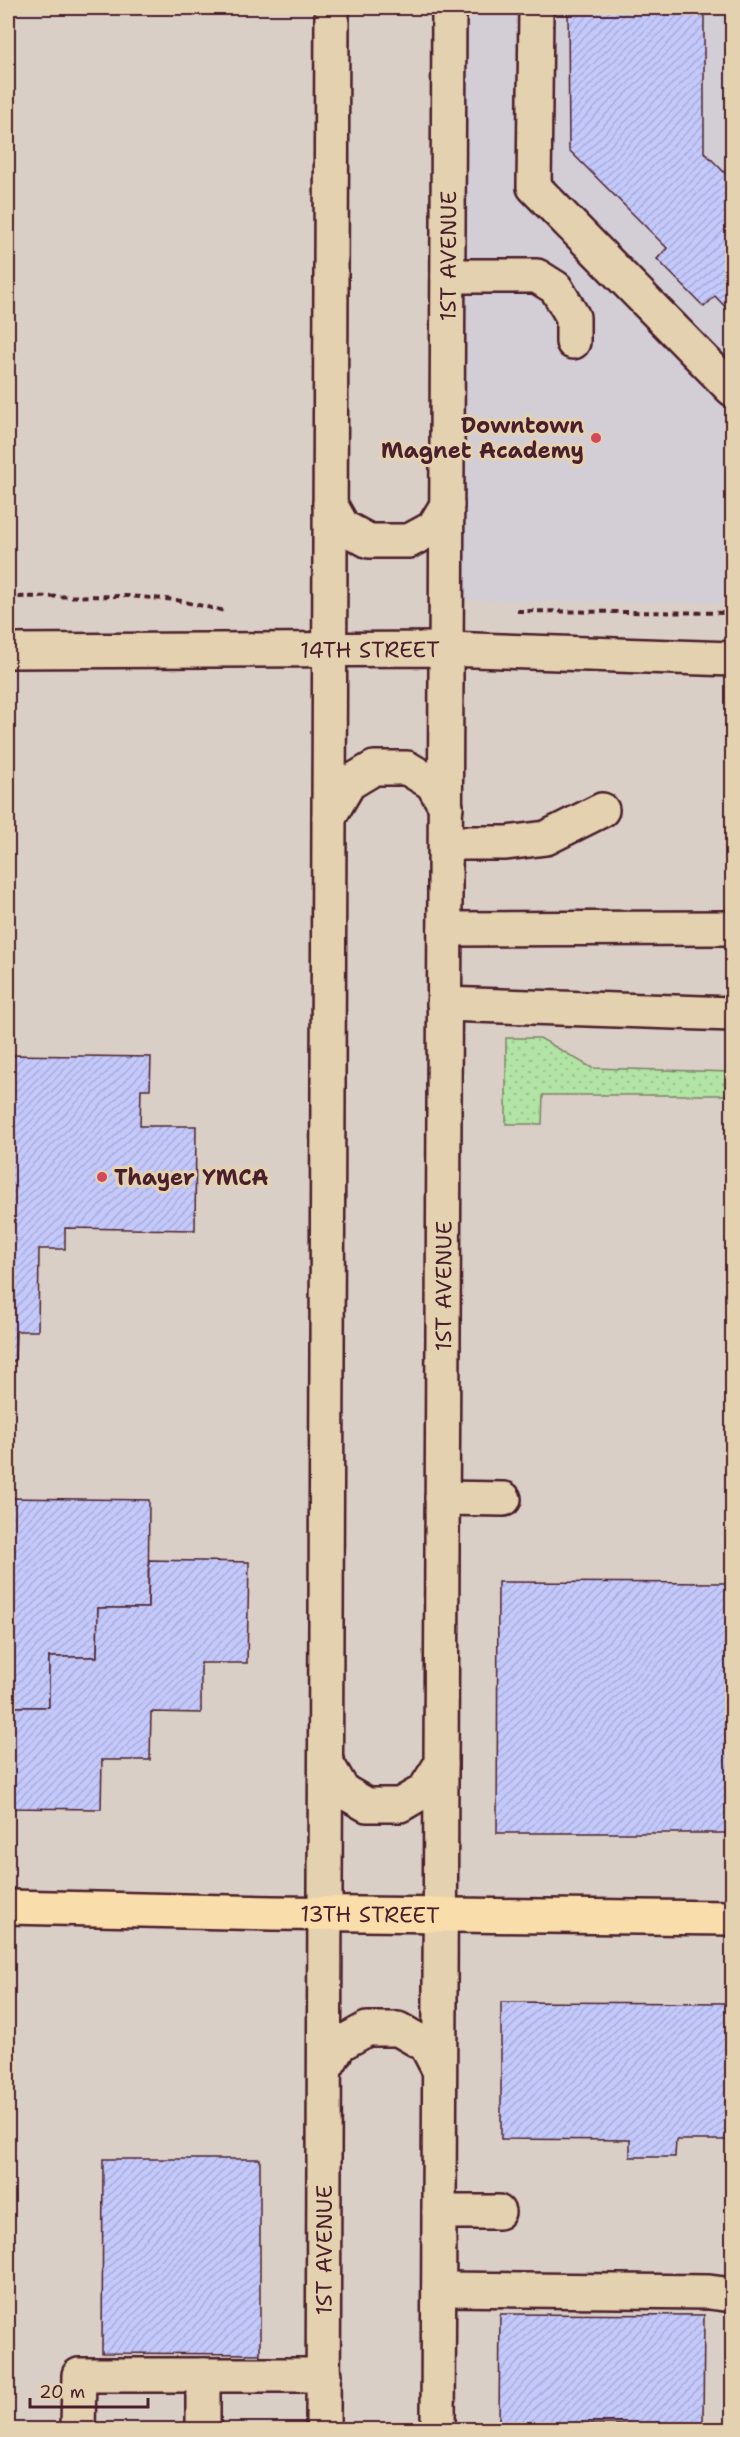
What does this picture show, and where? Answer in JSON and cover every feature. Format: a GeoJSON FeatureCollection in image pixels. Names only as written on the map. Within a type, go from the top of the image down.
{"type":"FeatureCollection","features":[{"type":"Feature","properties":{"kind":"main road","name":"13TH STREET"},"geometry":{"type":"LineString","coordinates":[[8,1907],[441,1916],[732,1918]]}},
{"type":"Feature","properties":{"kind":"street","name":"1ST AVENUE"},"geometry":{"type":"LineString","coordinates":[[324,2430],[332,8]]}},
{"type":"Feature","properties":{"kind":"street","name":"1ST AVENUE"},"geometry":{"type":"LineString","coordinates":[[438,2430],[449,8]]}},
{"type":"Feature","properties":{"kind":"street"},"geometry":{"type":"LineString","coordinates":[[536,8],[534,187],[732,389]]}},
{"type":"Feature","properties":{"kind":"street"},"geometry":{"type":"LineString","coordinates":[[448,276],[537,276],[556,288],[573,317],[573,342]]}},
{"type":"Feature","properties":{"kind":"street"},"geometry":{"type":"LineString","coordinates":[[330,504],[343,527],[369,541],[409,541],[433,528],[447,505]]}},
{"type":"Feature","properties":{"kind":"street","name":"14TH STREET"},"geometry":{"type":"LineString","coordinates":[[8,651],[446,649],[732,658]]}},
{"type":"Feature","properties":{"kind":"street"},"geometry":{"type":"LineString","coordinates":[[329,817],[349,783],[374,768],[407,768],[432,783],[446,807]]}},
{"type":"Feature","properties":{"kind":"street"},"geometry":{"type":"LineString","coordinates":[[446,843],[506,843],[546,838],[602,810]]}},
{"type":"Feature","properties":{"kind":"street"},"geometry":{"type":"LineString","coordinates":[[445,928],[732,928]]}},
{"type":"Feature","properties":{"kind":"street"},"geometry":{"type":"LineString","coordinates":[[444,1004],[732,1014]]}},
{"type":"Feature","properties":{"kind":"street"},"geometry":{"type":"LineString","coordinates":[[442,1498],[504,1498]]}},
{"type":"Feature","properties":{"kind":"street"},"geometry":{"type":"LineString","coordinates":[[326,1762],[343,1791],[367,1804],[400,1804],[408,1800],[424,1791],[441,1764]]}},
{"type":"Feature","properties":{"kind":"street"},"geometry":{"type":"LineString","coordinates":[[325,2069],[340,2044],[367,2029],[398,2029],[426,2045],[440,2070]]}},
{"type":"Feature","properties":{"kind":"street"},"geometry":{"type":"LineString","coordinates":[[439,2212],[498,2212]]}},
{"type":"Feature","properties":{"kind":"street"},"geometry":{"type":"LineString","coordinates":[[439,2289],[709,2292],[732,2295]]}},
{"type":"Feature","properties":{"kind":"street"},"geometry":{"type":"LineString","coordinates":[[78,2430],[79,2375],[324,2375]]}},
{"type":"Feature","properties":{"kind":"street"},"geometry":{"type":"LineString","coordinates":[[203,2375],[203,2430]]}},
{"type":"Feature","properties":{"kind":"shaded area","name":"Downtown Magnet Academy"},"geometry":{"type":"Polygon","coordinates":[[[464,8],[732,8],[732,603],[458,600],[464,8]]]}},
{"type":"Feature","properties":{"kind":"green space"},"geometry":{"type":"Polygon","coordinates":[[[506,1038],[540,1038],[592,1068],[732,1072],[732,1095],[543,1095],[542,1124],[506,1124],[506,1038]]]}},
{"type":"Feature","properties":{"kind":"building"},"geometry":{"type":"Polygon","coordinates":[[[568,8],[704,8],[704,152],[732,180],[732,314],[715,296],[704,307],[657,259],[667,248],[569,150],[568,8]]]}},
{"type":"Feature","properties":{"kind":"building","name":"Thayer YMCA"},"geometry":{"type":"Polygon","coordinates":[[[8,1055],[151,1057],[150,1089],[141,1089],[140,1126],[196,1126],[195,1230],[65,1228],[65,1249],[39,1249],[38,1331],[16,1331],[15,1361],[8,1361],[8,1055]]]}},
{"type":"Feature","properties":{"kind":"building"},"geometry":{"type":"Polygon","coordinates":[[[8,1498],[149,1500],[148,1608],[98,1608],[97,1657],[49,1657],[49,1707],[8,1707],[8,1498]]]}},
{"type":"Feature","properties":{"kind":"building"},"geometry":{"type":"Polygon","coordinates":[[[149,1560],[249,1562],[247,1663],[201,1663],[201,1713],[151,1712],[150,1760],[102,1760],[101,1809],[8,1808],[8,1707],[49,1707],[49,1657],[97,1657],[98,1608],[148,1608],[149,1560]]]}},
{"type":"Feature","properties":{"kind":"building"},"geometry":{"type":"Polygon","coordinates":[[[498,1582],[732,1583],[732,1833],[497,1833],[498,1582]]]}},
{"type":"Feature","properties":{"kind":"building"},"geometry":{"type":"Polygon","coordinates":[[[501,2002],[732,2003],[732,2140],[676,2140],[675,2157],[630,2157],[630,2140],[501,2139],[501,2002]]]}},
{"type":"Feature","properties":{"kind":"building"},"geometry":{"type":"Polygon","coordinates":[[[103,2159],[260,2159],[260,2354],[102,2353],[103,2159]]]}},
{"type":"Feature","properties":{"kind":"building"},"geometry":{"type":"Polygon","coordinates":[[[500,2314],[704,2315],[703,2425],[499,2423],[500,2314]]]}},
{"type":"Feature","properties":{"kind":"place","name":"Downtown Magnet Academy"},"geometry":{"type":"Point","coordinates":[596,438]}},
{"type":"Feature","properties":{"kind":"place","name":"Thayer YMCA"},"geometry":{"type":"Point","coordinates":[102,1177]}}]}
